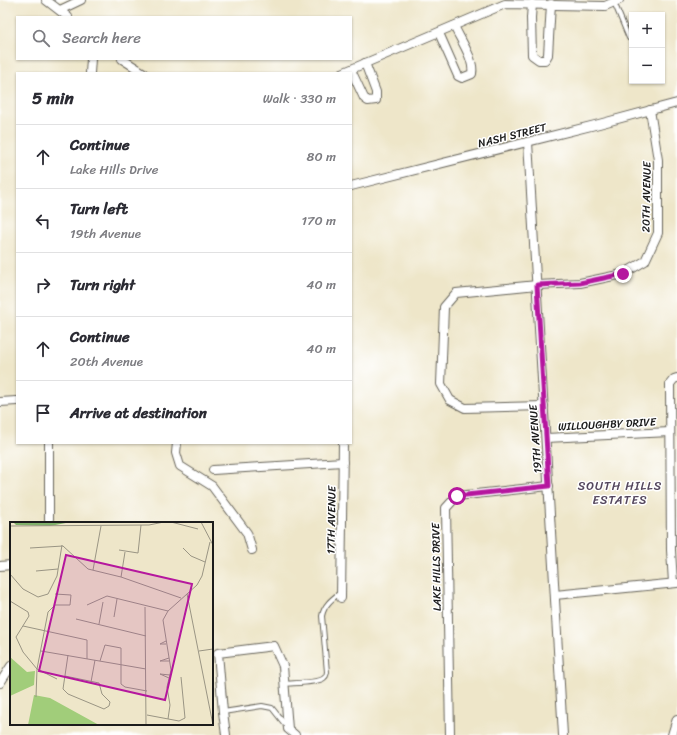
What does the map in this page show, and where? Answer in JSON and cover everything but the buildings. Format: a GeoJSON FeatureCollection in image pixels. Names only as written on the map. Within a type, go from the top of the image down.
{"type":"FeatureCollection","features":[{"type":"Feature","properties":{"kind":"street"},"geometry":{"type":"LineString","coordinates":[[46,0],[67,16]]}},
{"type":"Feature","properties":{"kind":"street"},"geometry":{"type":"LineString","coordinates":[[60,10],[81,0]]}},
{"type":"Feature","properties":{"kind":"street"},"geometry":{"type":"LineString","coordinates":[[345,72],[505,4],[605,3],[616,1]]}},
{"type":"Feature","properties":{"kind":"street"},"geometry":{"type":"LineString","coordinates":[[532,4],[532,55],[539,60],[545,60],[548,55],[551,4]]}},
{"type":"Feature","properties":{"kind":"street"},"geometry":{"type":"LineString","coordinates":[[439,33],[458,76],[462,78],[467,77],[472,74],[473,68],[454,26]]}},
{"type":"Feature","properties":{"kind":"street"},"geometry":{"type":"LineString","coordinates":[[90,72],[91,60]]}},
{"type":"Feature","properties":{"kind":"street"},"geometry":{"type":"LineString","coordinates":[[124,60],[142,72]]}},
{"type":"Feature","properties":{"kind":"street"},"geometry":{"type":"LineString","coordinates":[[352,72],[364,98],[368,101],[376,100],[376,92],[365,63]]}},
{"type":"Feature","properties":{"kind":"street","name":"NASH STREET"},"geometry":{"type":"LineString","coordinates":[[352,186],[677,103]]}},
{"type":"Feature","properties":{"kind":"street","name":"20TH AVENUE"},"geometry":{"type":"LineString","coordinates":[[544,406],[465,408],[450,400],[441,384],[444,307],[456,293],[537,285],[580,283],[623,274],[645,261],[658,233],[658,160],[650,110]]}},
{"type":"Feature","properties":{"kind":"street","name":"19TH AVENUE"},"geometry":{"type":"LineString","coordinates":[[528,142],[563,735]]}},
{"type":"Feature","properties":{"kind":"street"},"geometry":{"type":"LineString","coordinates":[[555,595],[675,583],[671,550],[670,384],[675,379]]}},
{"type":"Feature","properties":{"kind":"street"},"geometry":{"type":"LineString","coordinates":[[0,402],[16,401]]}},
{"type":"Feature","properties":{"kind":"street","name":"WILLOUGHBY DRIVE"},"geometry":{"type":"LineString","coordinates":[[546,438],[670,432]]}},
{"type":"Feature","properties":{"kind":"street"},"geometry":{"type":"LineString","coordinates":[[49,522],[50,444]]}},
{"type":"Feature","properties":{"kind":"street"},"geometry":{"type":"LineString","coordinates":[[177,444],[176,454],[180,466],[212,486],[247,533],[252,550]]}},
{"type":"Feature","properties":{"kind":"street","name":"17TH AVENUE"},"geometry":{"type":"LineString","coordinates":[[341,595],[343,444]]}},
{"type":"Feature","properties":{"kind":"street"},"geometry":{"type":"LineString","coordinates":[[213,470],[343,462]]}},
{"type":"Feature","properties":{"kind":"street","name":"LAKE HILLS DRIVE"},"geometry":{"type":"LineString","coordinates":[[450,735],[446,508],[457,496],[549,486]]}},
{"type":"Feature","properties":{"kind":"street"},"geometry":{"type":"LineString","coordinates":[[0,566],[10,565]]}},
{"type":"Feature","properties":{"kind":"street"},"geometry":{"type":"LineString","coordinates":[[226,735],[218,653],[274,646],[283,666],[288,729],[295,735]]}},
{"type":"Feature","properties":{"kind":"street"},"geometry":{"type":"LineString","coordinates":[[0,684],[10,668]]}},
{"type":"Feature","properties":{"kind":"street"},"geometry":{"type":"LineString","coordinates":[[672,735],[677,719]]}},
{"type":"Feature","properties":{"kind":"lane"},"geometry":{"type":"LineString","coordinates":[[616,1],[629,38]]}},
{"type":"Feature","properties":{"kind":"lane"},"geometry":{"type":"LineString","coordinates":[[284,684],[317,680],[326,676],[327,672],[322,616],[329,602],[341,595]]}},
{"type":"Feature","properties":{"kind":"lane"},"geometry":{"type":"LineString","coordinates":[[223,712],[262,706],[272,708],[288,729]]}},
{"type":"Feature","properties":{"kind":"district","name":"SOUTH HILLS ESTATES"},"geometry":{"type":"Point","coordinates":[620,493]}},
{"type":"Feature","properties":{"kind":"route"},"geometry":{"type":"LineString","coordinates":[[457,496],[549,486],[537,285],[580,283],[623,274]]}}]}
